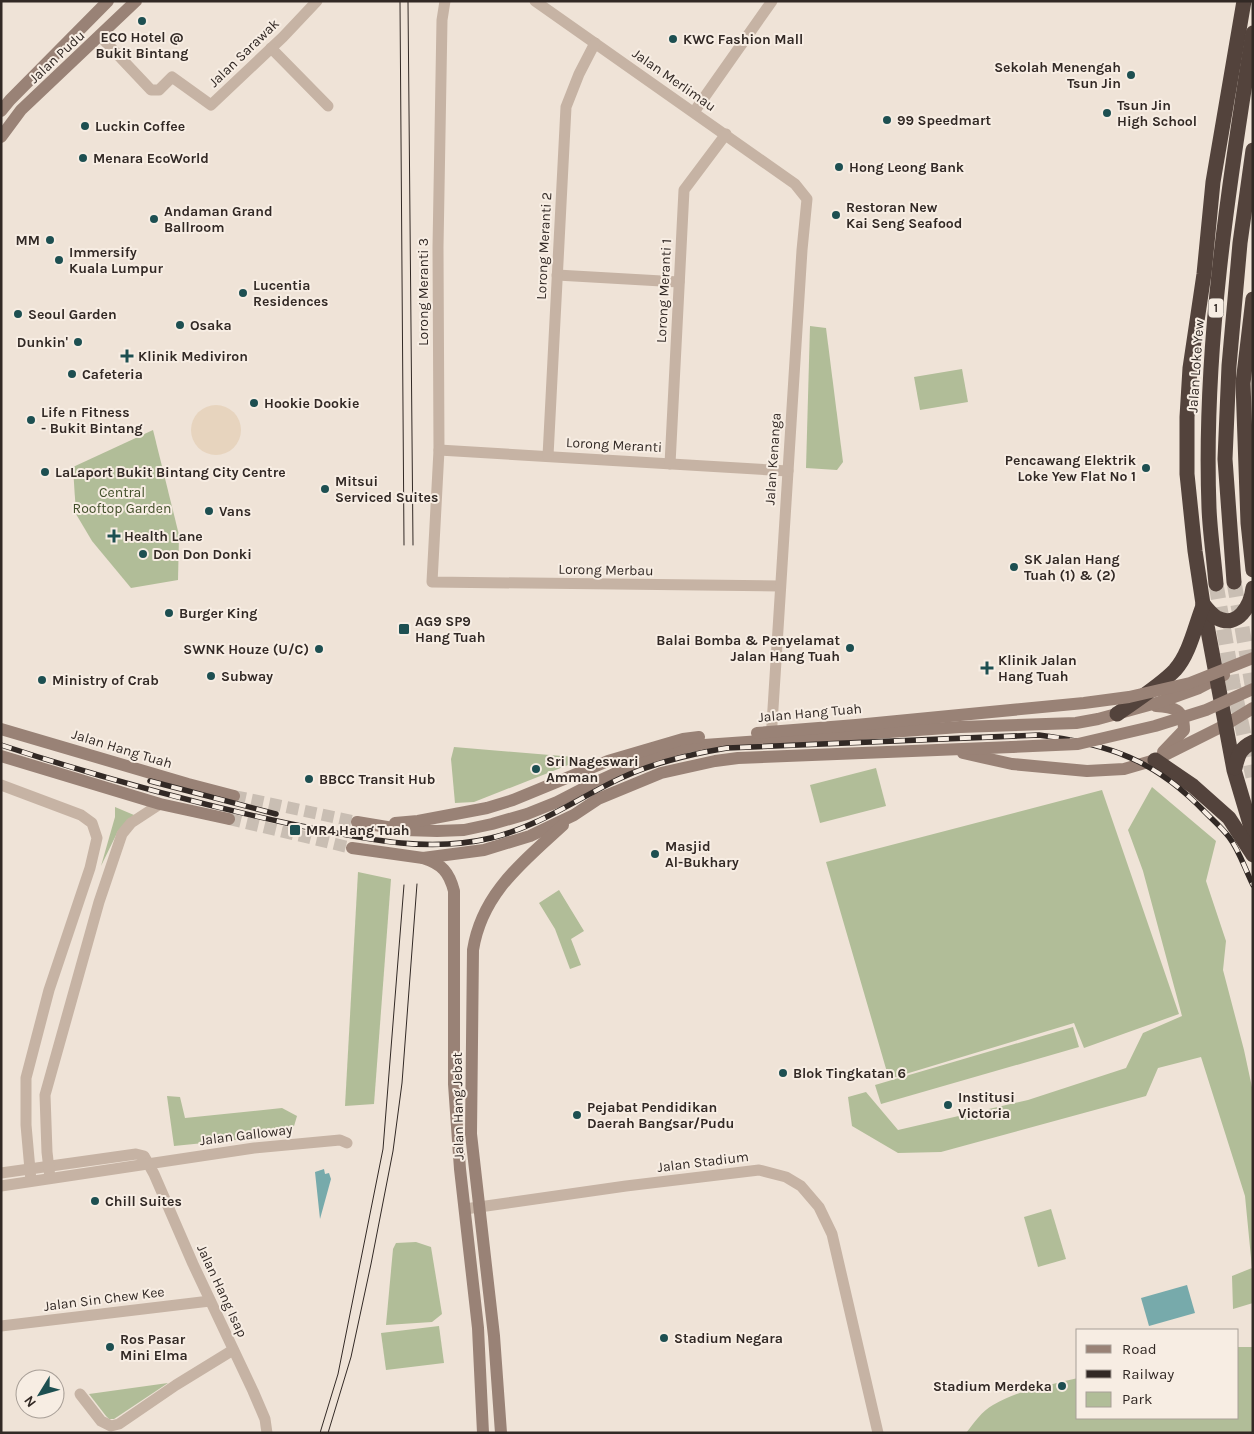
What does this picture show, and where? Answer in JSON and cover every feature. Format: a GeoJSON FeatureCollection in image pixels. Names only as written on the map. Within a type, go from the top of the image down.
{"type":"FeatureCollection","features":[{"type":"Feature","properties":{"kind":"highway"},"geometry":{"type":"LineString","coordinates":[[1244,1],[1213,182],[1205,266],[1190,368],[1186,417],[1187,474],[1203,604],[1234,770],[1253,834]]}},
{"type":"Feature","properties":{"kind":"highway","name":"Jalan Loke Yew"},"geometry":{"type":"LineString","coordinates":[[1216,584],[1209,509],[1208,442],[1211,358],[1224,236],[1253,33]]}},
{"type":"Feature","properties":{"kind":"highway","name":"1"},"geometry":{"type":"LineString","coordinates":[[1234,582],[1225,459],[1229,366],[1240,243],[1253,150]]}},
{"type":"Feature","properties":{"kind":"highway"},"geometry":{"type":"LineString","coordinates":[[1253,299],[1244,383],[1253,570]]}},
{"type":"Feature","properties":{"kind":"highway"},"geometry":{"type":"LineString","coordinates":[[1203,604],[1216,618],[1226,621],[1234,619],[1242,614],[1248,606],[1253,588]]}},
{"type":"Feature","properties":{"kind":"highway"},"geometry":{"type":"LineString","coordinates":[[1117,714],[1141,698],[1175,670],[1188,646],[1203,604]]}},
{"type":"Feature","properties":{"kind":"highway"},"geometry":{"type":"LineString","coordinates":[[1234,770],[1238,754],[1243,747],[1253,742]]}},
{"type":"Feature","properties":{"kind":"highway"},"geometry":{"type":"LineString","coordinates":[[1155,760],[1193,786],[1229,818],[1253,855]]}},
{"type":"Feature","properties":{"kind":"main road","name":"Jalan Pudu"},"geometry":{"type":"LineString","coordinates":[[4,106],[108,1]]}},
{"type":"Feature","properties":{"kind":"main road","name":"Jalan Pudu"},"geometry":{"type":"LineString","coordinates":[[1,137],[21,110],[136,1]]}},
{"type":"Feature","properties":{"kind":"main road","name":"Jalan Hang Tuah"},"geometry":{"type":"LineString","coordinates":[[376,825],[418,821],[487,808],[513,800],[608,760],[683,739],[866,724],[1129,697],[1190,683],[1253,657]]}},
{"type":"Feature","properties":{"kind":"main road","name":"Jalan Hang Tuah"},"geometry":{"type":"LineString","coordinates":[[357,822],[405,830],[438,831],[464,830],[492,824],[527,814],[557,802],[642,761],[690,746],[960,727],[1076,723],[1146,706],[1199,688],[1217,680],[1253,657]]}},
{"type":"Feature","properties":{"kind":"main road"},"geometry":{"type":"LineString","coordinates":[[352,848],[423,858],[484,850],[530,836],[574,814],[598,799],[661,773],[680,768],[738,758],[1078,744],[1155,726],[1206,710],[1253,689]]}},
{"type":"Feature","properties":{"kind":"main road"},"geometry":{"type":"LineString","coordinates":[[1146,706],[1169,706],[1177,710],[1184,720],[1184,730],[1169,748],[1155,760]]}},
{"type":"Feature","properties":{"kind":"main road"},"geometry":{"type":"LineString","coordinates":[[946,750],[1012,764],[1087,771],[1124,769],[1155,760],[1225,725],[1253,708]]}},
{"type":"Feature","properties":{"kind":"main road","name":"Jalan Hang Tuah"},"geometry":{"type":"LineString","coordinates":[[1,728],[234,796]]}},
{"type":"Feature","properties":{"kind":"main road"},"geometry":{"type":"LineString","coordinates":[[832,736],[834,755]]}},
{"type":"Feature","properties":{"kind":"main road"},"geometry":{"type":"LineString","coordinates":[[1,756],[160,804],[229,818]]}},
{"type":"Feature","properties":{"kind":"main road","name":"Jalan Hang Jebat"},"geometry":{"type":"LineString","coordinates":[[501,1433],[494,1336],[471,1134],[473,950],[483,914],[499,888],[574,814]]}},
{"type":"Feature","properties":{"kind":"main road","name":"Jalan Hang Jebat"},"geometry":{"type":"LineString","coordinates":[[423,858],[435,863],[449,875],[454,891],[454,1084],[460,1169],[478,1328],[483,1433]]}},
{"type":"Feature","properties":{"kind":"street","name":"Jalan Sarawak"},"geometry":{"type":"LineString","coordinates":[[100,36],[151,90],[160,90],[172,77],[211,105],[317,1]]}},
{"type":"Feature","properties":{"kind":"street","name":"Lorong Meranti 3"},"geometry":{"type":"LineString","coordinates":[[432,582],[439,450],[438,238],[442,20],[445,1]]}},
{"type":"Feature","properties":{"kind":"street","name":"Jalan Merlimau"},"geometry":{"type":"LineString","coordinates":[[536,1],[795,184]]}},
{"type":"Feature","properties":{"kind":"street"},"geometry":{"type":"LineString","coordinates":[[694,112],[772,1]]}},
{"type":"Feature","properties":{"kind":"street","name":"Lorong Meranti 2"},"geometry":{"type":"LineString","coordinates":[[548,456],[566,108],[579,74],[595,43]]}},
{"type":"Feature","properties":{"kind":"street"},"geometry":{"type":"LineString","coordinates":[[271,48],[328,106]]}},
{"type":"Feature","properties":{"kind":"street","name":"Lorong Meranti 1"},"geometry":{"type":"LineString","coordinates":[[670,464],[684,190],[726,134]]}},
{"type":"Feature","properties":{"kind":"street","name":"Jalan Kenanga"},"geometry":{"type":"LineString","coordinates":[[771,740],[802,250],[807,199],[795,184]]}},
{"type":"Feature","properties":{"kind":"street"},"geometry":{"type":"LineString","coordinates":[[558,275],[679,282]]}},
{"type":"Feature","properties":{"kind":"street","name":"Lorong Meranti"},"geometry":{"type":"LineString","coordinates":[[439,450],[788,471]]}},
{"type":"Feature","properties":{"kind":"street","name":"Lorong Merbau"},"geometry":{"type":"LineString","coordinates":[[432,582],[780,586]]}},
{"type":"Feature","properties":{"kind":"street"},"geometry":{"type":"LineString","coordinates":[[1,785],[81,815],[92,822],[96,834],[90,868],[49,990],[26,1078],[26,1125],[30,1175]]}},
{"type":"Feature","properties":{"kind":"street"},"geometry":{"type":"LineString","coordinates":[[49,1172],[45,1095],[99,902],[122,834],[131,823],[160,804]]}},
{"type":"Feature","properties":{"kind":"street","name":"Jalan Galloway"},"geometry":{"type":"LineString","coordinates":[[1,1186],[30,1175],[49,1172],[148,1163],[254,1148],[340,1140],[346,1143]]}},
{"type":"Feature","properties":{"kind":"street","name":"Jalan Hang Isap"},"geometry":{"type":"LineString","coordinates":[[148,1163],[265,1419],[267,1433]]}},
{"type":"Feature","properties":{"kind":"street","name":"Jalan Stadium"},"geometry":{"type":"LineString","coordinates":[[465,1209],[626,1186],[759,1170],[786,1177],[801,1186],[819,1207],[832,1234],[878,1433]]}},
{"type":"Feature","properties":{"kind":"street","name":"Jalan Galloway"},"geometry":{"type":"LineString","coordinates":[[1,1173],[30,1175]]}},
{"type":"Feature","properties":{"kind":"street","name":"Jalan Sin Chew Kee"},"geometry":{"type":"LineString","coordinates":[[1,1326],[210,1301]]}},
{"type":"Feature","properties":{"kind":"street"},"geometry":{"type":"LineString","coordinates":[[80,1394],[102,1421],[111,1426],[119,1424],[176,1385],[234,1350]]}},
{"type":"Feature","properties":{"kind":"green space"},"geometry":{"type":"Polygon","coordinates":[[[810,326],[826,328],[843,462],[837,470],[806,468],[810,326]]]}},
{"type":"Feature","properties":{"kind":"green space"},"geometry":{"type":"Polygon","coordinates":[[[962,369],[968,402],[920,410],[914,377],[962,369]]]}},
{"type":"Feature","properties":{"kind":"green space","name":"Central Rooftop Garden"},"geometry":{"type":"Polygon","coordinates":[[[153,430],[179,535],[178,580],[131,588],[92,541],[76,514],[73,467],[153,430]]]}},
{"type":"Feature","properties":{"kind":"green space"},"geometry":{"type":"Polygon","coordinates":[[[454,747],[586,758],[474,802],[455,803],[451,759],[454,747]]]}},
{"type":"Feature","properties":{"kind":"green space"},"geometry":{"type":"Polygon","coordinates":[[[876,768],[886,806],[820,823],[810,785],[876,768]]]}},
{"type":"Feature","properties":{"kind":"green space"},"geometry":{"type":"Polygon","coordinates":[[[1152,787],[1216,841],[1206,881],[1226,941],[1223,970],[1253,1092],[1253,1303],[1233,1309],[1232,1276],[1252,1268],[1245,1196],[1201,1057],[1158,1068],[1146,1096],[941,1152],[898,1153],[852,1126],[848,1097],[866,1092],[898,1130],[1028,1100],[1126,1068],[1143,1033],[1182,1016],[1143,871],[1128,830],[1152,787]]]}},
{"type":"Feature","properties":{"kind":"green space"},"geometry":{"type":"Polygon","coordinates":[[[1102,790],[1179,1014],[1084,1048],[1074,1023],[889,1079],[826,862],[1102,790]]]}},
{"type":"Feature","properties":{"kind":"green space"},"geometry":{"type":"Polygon","coordinates":[[[115,807],[134,815],[118,831],[101,866],[115,817],[115,807]]]}},
{"type":"Feature","properties":{"kind":"green space"},"geometry":{"type":"Polygon","coordinates":[[[358,872],[391,879],[374,1104],[345,1106],[358,872]]]}},
{"type":"Feature","properties":{"kind":"green space"},"geometry":{"type":"Polygon","coordinates":[[[559,890],[584,931],[571,939],[581,965],[570,969],[555,929],[539,903],[559,890]]]}},
{"type":"Feature","properties":{"kind":"green space"},"geometry":{"type":"Polygon","coordinates":[[[1073,1027],[1079,1047],[881,1104],[875,1085],[1073,1027]]]}},
{"type":"Feature","properties":{"kind":"green space"},"geometry":{"type":"Polygon","coordinates":[[[167,1096],[180,1097],[185,1118],[282,1108],[297,1116],[292,1133],[174,1146],[167,1096]]]}},
{"type":"Feature","properties":{"kind":"green space"},"geometry":{"type":"Polygon","coordinates":[[[1051,1209],[1066,1259],[1038,1267],[1024,1217],[1051,1209]]]}},
{"type":"Feature","properties":{"kind":"green space"},"geometry":{"type":"Polygon","coordinates":[[[416,1242],[431,1247],[442,1314],[432,1322],[386,1325],[393,1249],[396,1243],[416,1242]]]}},
{"type":"Feature","properties":{"kind":"green space"},"geometry":{"type":"Polygon","coordinates":[[[439,1326],[444,1363],[386,1370],[381,1333],[439,1326]]]}},
{"type":"Feature","properties":{"kind":"green space","name":"Stadium Merdeka"},"geometry":{"type":"Polygon","coordinates":[[[1239,1347],[1253,1347],[1253,1433],[966,1433],[985,1410],[1013,1395],[1076,1378],[1076,1419],[1239,1419],[1239,1347]]]}},
{"type":"Feature","properties":{"kind":"green space"},"geometry":{"type":"Polygon","coordinates":[[[168,1383],[114,1419],[109,1419],[106,1416],[89,1394],[168,1383]]]}},
{"type":"Feature","properties":{"kind":"shaded area"},"geometry":{"type":"Polygon","coordinates":[[[216,405],[230,409],[237,416],[241,430],[237,444],[230,451],[216,455],[202,451],[195,444],[191,430],[195,416],[202,409],[216,405]]]}},
{"type":"Feature","properties":{"kind":"water"},"geometry":{"type":"Polygon","coordinates":[[[324,1169],[325,1174],[329,1173],[331,1179],[320,1219],[315,1172],[324,1169]]]}},
{"type":"Feature","properties":{"kind":"water"},"geometry":{"type":"Polygon","coordinates":[[[1187,1285],[1195,1313],[1149,1326],[1141,1298],[1187,1285]]]}},
{"type":"Feature","properties":{"kind":"tunnel"},"geometry":{"type":"LineString","coordinates":[[1234,582],[1253,690]]}},
{"type":"Feature","properties":{"kind":"tunnel"},"geometry":{"type":"LineString","coordinates":[[1216,584],[1233,684],[1253,777]]}},
{"type":"Feature","properties":{"kind":"tunnel"},"geometry":{"type":"LineString","coordinates":[[234,796],[357,822]]}},
{"type":"Feature","properties":{"kind":"tunnel"},"geometry":{"type":"LineString","coordinates":[[229,819],[352,848]]}},
{"type":"Feature","properties":{"kind":"tram line"},"geometry":{"type":"LineString","coordinates":[[400,1],[404,545]]}},
{"type":"Feature","properties":{"kind":"tram line"},"geometry":{"type":"LineString","coordinates":[[408,1],[413,545]]}},
{"type":"Feature","properties":{"kind":"tram line"},"geometry":{"type":"LineString","coordinates":[[328,1433],[351,1357],[393,1151],[402,1083],[417,884]]}},
{"type":"Feature","properties":{"kind":"tram line"},"geometry":{"type":"LineString","coordinates":[[320,1433],[338,1374],[383,1149],[404,885]]}},
{"type":"Feature","properties":{"kind":"railway"},"geometry":{"type":"LineString","coordinates":[[1,745],[145,788],[254,816],[391,842],[441,844],[466,843],[508,833],[525,827],[634,772],[673,759],[714,750],[1039,735],[1087,744],[1130,757],[1168,779],[1186,794],[1229,837],[1253,885]]}},
{"type":"Feature","properties":{"kind":"railway"},"geometry":{"type":"LineString","coordinates":[[150,781],[276,814]]}},
{"type":"Feature","properties":{"kind":"place","name":"ECO Hotel @ Bukit Bintang"},"geometry":{"type":"Point","coordinates":[142,21]}},
{"type":"Feature","properties":{"kind":"place","name":"KWC Fashion Mall"},"geometry":{"type":"Point","coordinates":[673,39]}},
{"type":"Feature","properties":{"kind":"place","name":"Sekolah Menengah Tsun Jin"},"geometry":{"type":"Point","coordinates":[1131,75]}},
{"type":"Feature","properties":{"kind":"place","name":"Tsun Jin High School"},"geometry":{"type":"Point","coordinates":[1107,113]}},
{"type":"Feature","properties":{"kind":"place","name":"99 Speedmart"},"geometry":{"type":"Point","coordinates":[887,120]}},
{"type":"Feature","properties":{"kind":"place","name":"Luckin Coffee"},"geometry":{"type":"Point","coordinates":[85,126]}},
{"type":"Feature","properties":{"kind":"place","name":"Menara EcoWorld"},"geometry":{"type":"Point","coordinates":[83,158]}},
{"type":"Feature","properties":{"kind":"place","name":"Hong Leong Bank"},"geometry":{"type":"Point","coordinates":[839,167]}},
{"type":"Feature","properties":{"kind":"place","name":"Restoran New Kai Seng Seafood"},"geometry":{"type":"Point","coordinates":[836,215]}},
{"type":"Feature","properties":{"kind":"place","name":"Andaman Grand Ballroom"},"geometry":{"type":"Point","coordinates":[154,219]}},
{"type":"Feature","properties":{"kind":"place","name":"MM"},"geometry":{"type":"Point","coordinates":[50,240]}},
{"type":"Feature","properties":{"kind":"place","name":"Immersify Kuala Lumpur"},"geometry":{"type":"Point","coordinates":[59,260]}},
{"type":"Feature","properties":{"kind":"place","name":"Lucentia Residences"},"geometry":{"type":"Point","coordinates":[243,293]}},
{"type":"Feature","properties":{"kind":"place","name":"Seoul Garden"},"geometry":{"type":"Point","coordinates":[18,314]}},
{"type":"Feature","properties":{"kind":"place","name":"Osaka"},"geometry":{"type":"Point","coordinates":[180,325]}},
{"type":"Feature","properties":{"kind":"place","name":"Dunkin'"},"geometry":{"type":"Point","coordinates":[78,342]}},
{"type":"Feature","properties":{"kind":"place","name":"Klinik Mediviron"},"geometry":{"type":"Point","coordinates":[127,356]}},
{"type":"Feature","properties":{"kind":"place","name":"Cafeteria"},"geometry":{"type":"Point","coordinates":[72,374]}},
{"type":"Feature","properties":{"kind":"place","name":"Hookie Dookie"},"geometry":{"type":"Point","coordinates":[254,403]}},
{"type":"Feature","properties":{"kind":"place","name":"Life n Fitness - Bukit Bintang"},"geometry":{"type":"Point","coordinates":[31,420]}},
{"type":"Feature","properties":{"kind":"place","name":"Pencawang Elektrik Loke Yew Flat No 1"},"geometry":{"type":"Point","coordinates":[1146,468]}},
{"type":"Feature","properties":{"kind":"place","name":"LaLaport Bukit Bintang City Centre"},"geometry":{"type":"Point","coordinates":[45,472]}},
{"type":"Feature","properties":{"kind":"place","name":"Mitsui Serviced Suites"},"geometry":{"type":"Point","coordinates":[325,489]}},
{"type":"Feature","properties":{"kind":"place","name":"Vans"},"geometry":{"type":"Point","coordinates":[209,511]}},
{"type":"Feature","properties":{"kind":"place","name":"Health Lane"},"geometry":{"type":"Point","coordinates":[114,536]}},
{"type":"Feature","properties":{"kind":"place","name":"Don Don Donki"},"geometry":{"type":"Point","coordinates":[143,554]}},
{"type":"Feature","properties":{"kind":"place","name":"SK Jalan Hang Tuah (1) & (2)"},"geometry":{"type":"Point","coordinates":[1014,567]}},
{"type":"Feature","properties":{"kind":"place","name":"Burger King"},"geometry":{"type":"Point","coordinates":[169,613]}},
{"type":"Feature","properties":{"kind":"place","name":"AG9 SP9 Hang Tuah"},"geometry":{"type":"Point","coordinates":[404,629]}},
{"type":"Feature","properties":{"kind":"place","name":"Balai Bomba & Penyelamat Jalan Hang Tuah"},"geometry":{"type":"Point","coordinates":[850,648]}},
{"type":"Feature","properties":{"kind":"place","name":"SWNK Houze (U/C)"},"geometry":{"type":"Point","coordinates":[319,649]}},
{"type":"Feature","properties":{"kind":"place","name":"Klinik Jalan Hang Tuah"},"geometry":{"type":"Point","coordinates":[987,668]}},
{"type":"Feature","properties":{"kind":"place","name":"Subway"},"geometry":{"type":"Point","coordinates":[211,676]}},
{"type":"Feature","properties":{"kind":"place","name":"Ministry of Crab"},"geometry":{"type":"Point","coordinates":[42,680]}},
{"type":"Feature","properties":{"kind":"place","name":"Sri Nageswari Amman"},"geometry":{"type":"Point","coordinates":[536,769]}},
{"type":"Feature","properties":{"kind":"place","name":"BBCC Transit Hub"},"geometry":{"type":"Point","coordinates":[309,779]}},
{"type":"Feature","properties":{"kind":"place","name":"MR4 Hang Tuah"},"geometry":{"type":"Point","coordinates":[295,830]}},
{"type":"Feature","properties":{"kind":"place","name":"Masjid Al-Bukhary"},"geometry":{"type":"Point","coordinates":[655,854]}},
{"type":"Feature","properties":{"kind":"place","name":"Blok Tingkatan 6"},"geometry":{"type":"Point","coordinates":[783,1073]}},
{"type":"Feature","properties":{"kind":"place","name":"Institusi Victoria"},"geometry":{"type":"Point","coordinates":[948,1105]}},
{"type":"Feature","properties":{"kind":"place","name":"Pejabat Pendidikan Daerah Bangsar/Pudu"},"geometry":{"type":"Point","coordinates":[577,1115]}},
{"type":"Feature","properties":{"kind":"place","name":"Chill Suites"},"geometry":{"type":"Point","coordinates":[95,1201]}},
{"type":"Feature","properties":{"kind":"place","name":"Stadium Negara"},"geometry":{"type":"Point","coordinates":[664,1338]}},
{"type":"Feature","properties":{"kind":"place","name":"Ros Pasar Mini Elma"},"geometry":{"type":"Point","coordinates":[110,1347]}},
{"type":"Feature","properties":{"kind":"place","name":"Stadium Merdeka"},"geometry":{"type":"Point","coordinates":[1062,1386]}}]}
